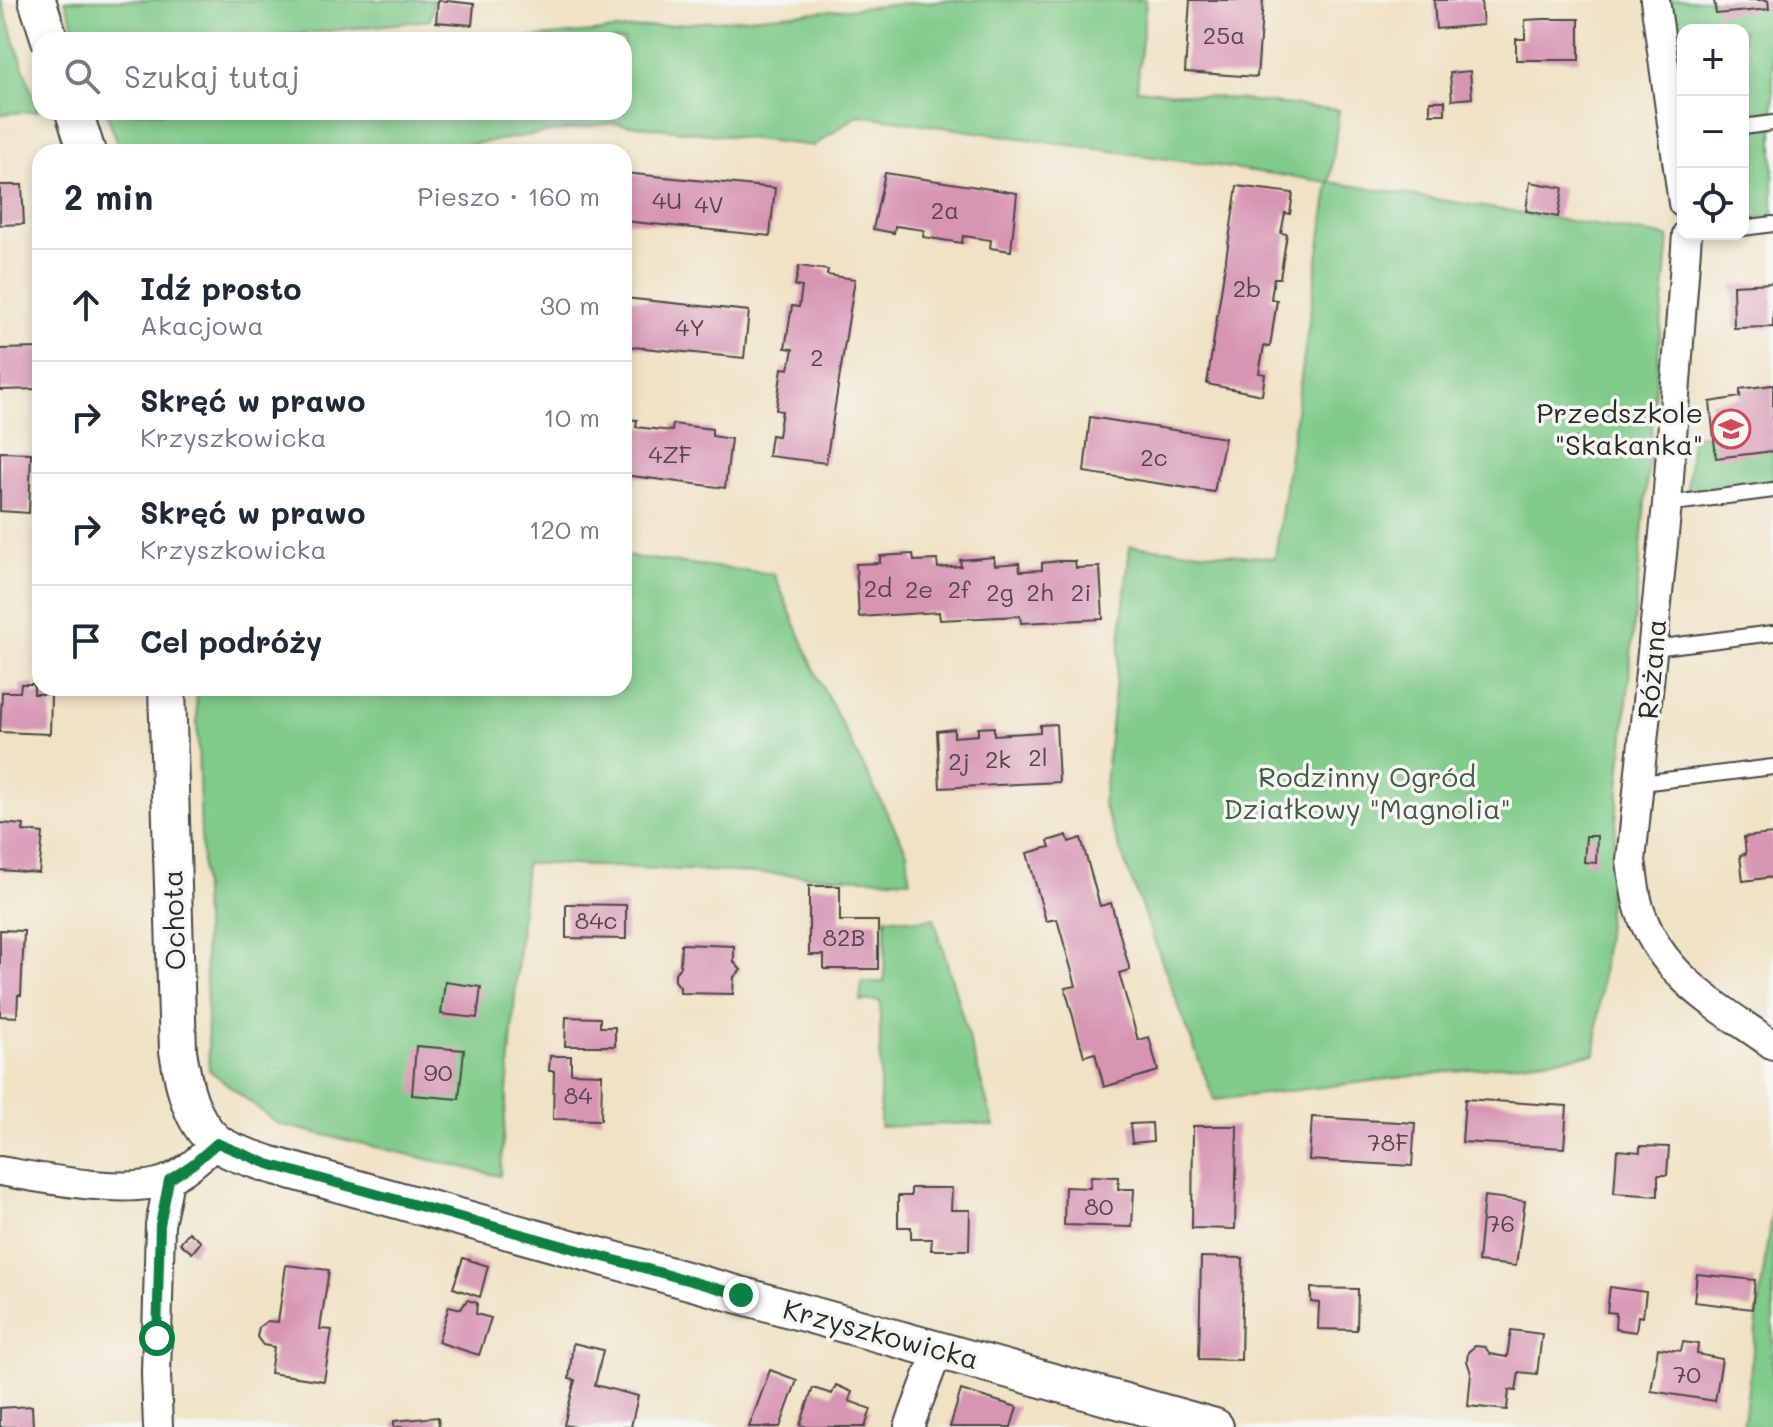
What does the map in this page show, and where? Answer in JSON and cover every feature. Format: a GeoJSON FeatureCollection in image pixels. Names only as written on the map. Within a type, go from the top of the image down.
{"type":"FeatureCollection","features":[{"type":"Feature","properties":{"kind":"street"},"geometry":{"type":"LineString","coordinates":[[37,0],[47,32]]}},
{"type":"Feature","properties":{"kind":"street"},"geometry":{"type":"LineString","coordinates":[[1655,0],[1677,129]]}},
{"type":"Feature","properties":{"kind":"street"},"geometry":{"type":"LineString","coordinates":[[77,120],[84,144]]}},
{"type":"Feature","properties":{"kind":"street","name":"Różana"},"geometry":{"type":"LineString","coordinates":[[1689,240],[1654,648],[1631,861],[1641,915],[1663,959],[1694,989],[1773,1045]]}},
{"type":"Feature","properties":{"kind":"street","name":"Ochota"},"geometry":{"type":"LineString","coordinates":[[167,696],[178,1051],[183,1082],[193,1109],[202,1126],[217,1143]]}},
{"type":"Feature","properties":{"kind":"street"},"geometry":{"type":"LineString","coordinates":[[0,1171],[113,1185],[148,1186],[169,1180],[217,1143]]}},
{"type":"Feature","properties":{"kind":"street","name":"Krzyszkowicka"},"geometry":{"type":"LineString","coordinates":[[217,1143],[283,1168],[1215,1427]]}},
{"type":"Feature","properties":{"kind":"street"},"geometry":{"type":"LineString","coordinates":[[158,1427],[156,1374],[160,1225],[169,1180]]}},
{"type":"Feature","properties":{"kind":"street"},"geometry":{"type":"LineString","coordinates":[[909,1427],[938,1350]]}},
{"type":"Feature","properties":{"kind":"lane"},"geometry":{"type":"LineString","coordinates":[[1749,126],[1773,123]]}},
{"type":"Feature","properties":{"kind":"lane"},"geometry":{"type":"LineString","coordinates":[[1749,227],[1773,224]]}},
{"type":"Feature","properties":{"kind":"lane"},"geometry":{"type":"LineString","coordinates":[[1667,504],[1773,490]]}},
{"type":"Feature","properties":{"kind":"lane"},"geometry":{"type":"LineString","coordinates":[[1654,648],[1773,633]]}},
{"type":"Feature","properties":{"kind":"lane"},"geometry":{"type":"LineString","coordinates":[[1641,783],[1773,767]]}},
{"type":"Feature","properties":{"kind":"green space"},"geometry":{"type":"Polygon","coordinates":[[[1,0],[32,93],[32,111],[0,114],[1,0]]]}},
{"type":"Feature","properties":{"kind":"green space"},"geometry":{"type":"Polygon","coordinates":[[[65,0],[434,0],[430,20],[317,32],[76,32],[65,0]]]}},
{"type":"Feature","properties":{"kind":"green space","name":"Rodzinny Ogród Działkowy \"Magnolia\""},"geometry":{"type":"Polygon","coordinates":[[[946,0],[1146,0],[1137,89],[1339,110],[1330,182],[1669,237],[1595,1054],[1214,1100],[1103,804],[1130,546],[1275,558],[1329,182],[858,115],[814,146],[612,123],[472,144],[118,144],[109,120],[632,120],[632,32],[592,32],[946,0]]]}},
{"type":"Feature","properties":{"kind":"green space"},"geometry":{"type":"Polygon","coordinates":[[[1666,0],[1773,0],[1773,216],[1749,219],[1749,24],[1677,24],[1677,63],[1666,0]]]}},
{"type":"Feature","properties":{"kind":"green space"},"geometry":{"type":"Polygon","coordinates":[[[1714,435],[1773,451],[1773,482],[1687,493],[1692,436],[1714,435]]]}},
{"type":"Feature","properties":{"kind":"green space"},"geometry":{"type":"Polygon","coordinates":[[[632,557],[774,574],[818,678],[907,852],[910,880],[526,863],[500,1176],[278,1124],[209,1070],[196,696],[632,696],[632,557]]]}},
{"type":"Feature","properties":{"kind":"green space"},"geometry":{"type":"Polygon","coordinates":[[[886,917],[934,918],[994,1126],[972,1123],[880,1127],[880,1001],[860,1001],[862,982],[884,982],[886,917]]]}},
{"type":"Feature","properties":{"kind":"green space"},"geometry":{"type":"Polygon","coordinates":[[[1773,1199],[1773,1427],[1743,1427],[1773,1199]]]}},
{"type":"Feature","properties":{"kind":"building"},"geometry":{"type":"Polygon","coordinates":[[[438,0],[474,4],[472,25],[436,22],[438,0]]]}},
{"type":"Feature","properties":{"kind":"building"},"geometry":{"type":"Polygon","coordinates":[[[1190,0],[1263,0],[1257,77],[1185,72],[1190,0]]]}},
{"type":"Feature","properties":{"kind":"building"},"geometry":{"type":"Polygon","coordinates":[[[1434,0],[1481,0],[1483,25],[1436,29],[1434,0]]]}},
{"type":"Feature","properties":{"kind":"building"},"geometry":{"type":"Polygon","coordinates":[[[1714,0],[1768,0],[1769,9],[1716,14],[1714,0]]]}},
{"type":"Feature","properties":{"kind":"building"},"geometry":{"type":"Polygon","coordinates":[[[1579,19],[1579,60],[1516,60],[1516,39],[1525,39],[1525,20],[1579,19]]]}},
{"type":"Feature","properties":{"kind":"building"},"geometry":{"type":"Polygon","coordinates":[[[1470,71],[1472,98],[1452,100],[1450,73],[1470,71]]]}},
{"type":"Feature","properties":{"kind":"building"},"geometry":{"type":"Polygon","coordinates":[[[1430,101],[1445,101],[1445,114],[1430,114],[1430,101]]]}},
{"type":"Feature","properties":{"kind":"building"},"geometry":{"type":"Polygon","coordinates":[[[885,173],[1017,193],[1011,251],[990,248],[991,240],[963,236],[962,243],[923,237],[924,230],[895,226],[894,233],[873,229],[885,173]]]}},
{"type":"Feature","properties":{"kind":"building"},"geometry":{"type":"Polygon","coordinates":[[[632,174],[775,188],[770,236],[632,222],[632,174]]]}},
{"type":"Feature","properties":{"kind":"building"},"geometry":{"type":"Polygon","coordinates":[[[1530,182],[1563,188],[1558,217],[1526,211],[1530,182]]]}},
{"type":"Feature","properties":{"kind":"building"},"geometry":{"type":"Polygon","coordinates":[[[0,185],[22,185],[24,224],[0,225],[0,185]]]}},
{"type":"Feature","properties":{"kind":"building"},"geometry":{"type":"Polygon","coordinates":[[[1237,186],[1293,193],[1290,214],[1285,213],[1281,233],[1287,234],[1280,278],[1274,278],[1271,299],[1277,300],[1270,347],[1264,346],[1259,373],[1265,374],[1262,395],[1207,384],[1237,186]]]}},
{"type":"Feature","properties":{"kind":"building"},"geometry":{"type":"Polygon","coordinates":[[[799,266],[828,270],[827,275],[855,279],[826,463],[768,456],[771,435],[778,436],[782,411],[776,410],[782,368],[789,369],[793,349],[785,348],[792,306],[799,307],[802,287],[795,286],[799,266]]]}},
{"type":"Feature","properties":{"kind":"building"},"geometry":{"type":"Polygon","coordinates":[[[1773,283],[1773,327],[1734,328],[1733,285],[1773,283]]]}},
{"type":"Feature","properties":{"kind":"building"},"geometry":{"type":"Polygon","coordinates":[[[632,299],[749,311],[744,358],[632,347],[632,299]]]}},
{"type":"Feature","properties":{"kind":"building"},"geometry":{"type":"Polygon","coordinates":[[[32,348],[32,389],[0,390],[0,349],[32,348]]]}},
{"type":"Feature","properties":{"kind":"building"},"geometry":{"type":"Polygon","coordinates":[[[1773,385],[1773,451],[1716,458],[1710,402],[1740,397],[1740,389],[1773,385]]]}},
{"type":"Feature","properties":{"kind":"building"},"geometry":{"type":"Polygon","coordinates":[[[1090,417],[1225,438],[1214,492],[1084,472],[1090,417]]]}},
{"type":"Feature","properties":{"kind":"building"},"geometry":{"type":"Polygon","coordinates":[[[632,420],[637,420],[636,427],[672,431],[673,424],[712,429],[712,436],[731,439],[725,488],[632,476],[632,420]]]}},
{"type":"Feature","properties":{"kind":"building"},"geometry":{"type":"Polygon","coordinates":[[[0,452],[31,453],[29,513],[0,511],[0,452]]]}},
{"type":"Feature","properties":{"kind":"building"},"geometry":{"type":"Polygon","coordinates":[[[913,554],[914,561],[937,560],[938,568],[961,566],[960,560],[994,557],[995,565],[1019,563],[1020,571],[1042,570],[1042,563],[1059,561],[1075,561],[1076,568],[1100,567],[1103,619],[1021,623],[1020,616],[940,620],[939,612],[859,617],[856,564],[880,563],[880,556],[913,554]]]}},
{"type":"Feature","properties":{"kind":"building"},"geometry":{"type":"Polygon","coordinates":[[[21,684],[32,684],[32,696],[51,696],[50,734],[0,732],[2,692],[20,692],[21,684]]]}},
{"type":"Feature","properties":{"kind":"building"},"geometry":{"type":"Polygon","coordinates":[[[1056,724],[1059,782],[940,788],[937,731],[954,729],[954,737],[978,735],[978,728],[994,727],[994,735],[1040,732],[1040,725],[1056,724]]]}},
{"type":"Feature","properties":{"kind":"building"},"geometry":{"type":"Polygon","coordinates":[[[0,823],[24,825],[23,831],[43,833],[39,873],[0,870],[0,823]]]}},
{"type":"Feature","properties":{"kind":"building"},"geometry":{"type":"Polygon","coordinates":[[[1773,834],[1773,877],[1743,881],[1740,855],[1746,854],[1744,837],[1773,834]]]}},
{"type":"Feature","properties":{"kind":"building"},"geometry":{"type":"Polygon","coordinates":[[[1067,835],[1069,842],[1081,838],[1100,906],[1111,903],[1130,970],[1119,973],[1138,1040],[1149,1037],[1158,1071],[1104,1087],[1095,1053],[1084,1056],[1065,988],[1076,986],[1057,919],[1046,921],[1027,853],[1050,847],[1048,841],[1067,835]]]}},
{"type":"Feature","properties":{"kind":"building"},"geometry":{"type":"Polygon","coordinates":[[[1586,836],[1597,836],[1596,863],[1584,862],[1586,836]]]}},
{"type":"Feature","properties":{"kind":"building"},"geometry":{"type":"Polygon","coordinates":[[[809,886],[840,886],[840,921],[878,921],[878,969],[824,969],[824,955],[809,955],[809,886]]]}},
{"type":"Feature","properties":{"kind":"building"},"geometry":{"type":"Polygon","coordinates":[[[566,904],[626,905],[626,939],[566,938],[566,904]]]}},
{"type":"Feature","properties":{"kind":"building"},"geometry":{"type":"Polygon","coordinates":[[[0,930],[24,931],[17,1017],[0,1016],[0,930]]]}},
{"type":"Feature","properties":{"kind":"building"},"geometry":{"type":"Polygon","coordinates":[[[681,944],[734,946],[734,962],[741,970],[734,977],[733,994],[680,993],[675,973],[680,967],[681,944]]]}},
{"type":"Feature","properties":{"kind":"building"},"geometry":{"type":"Polygon","coordinates":[[[445,982],[481,987],[477,1018],[441,1014],[445,982]]]}},
{"type":"Feature","properties":{"kind":"building"},"geometry":{"type":"Polygon","coordinates":[[[566,1017],[600,1018],[600,1027],[615,1027],[615,1046],[565,1046],[566,1017]]]}},
{"type":"Feature","properties":{"kind":"building"},"geometry":{"type":"Polygon","coordinates":[[[416,1046],[464,1050],[459,1099],[412,1095],[416,1046]]]}},
{"type":"Feature","properties":{"kind":"building"},"geometry":{"type":"Polygon","coordinates":[[[550,1056],[571,1056],[571,1073],[602,1074],[601,1120],[553,1119],[554,1071],[549,1071],[550,1056]]]}},
{"type":"Feature","properties":{"kind":"building"},"geometry":{"type":"Polygon","coordinates":[[[1465,1099],[1567,1106],[1564,1148],[1462,1142],[1465,1099]]]}},
{"type":"Feature","properties":{"kind":"building"},"geometry":{"type":"Polygon","coordinates":[[[1312,1117],[1415,1123],[1412,1166],[1309,1160],[1312,1117]]]}},
{"type":"Feature","properties":{"kind":"building"},"geometry":{"type":"Polygon","coordinates":[[[1152,1123],[1153,1141],[1132,1143],[1130,1124],[1152,1123]]]}},
{"type":"Feature","properties":{"kind":"building"},"geometry":{"type":"Polygon","coordinates":[[[1193,1126],[1237,1126],[1235,1229],[1192,1228],[1193,1126]]]}},
{"type":"Feature","properties":{"kind":"building"},"geometry":{"type":"Polygon","coordinates":[[[1640,1146],[1669,1147],[1667,1175],[1658,1175],[1658,1196],[1614,1193],[1617,1150],[1640,1152],[1640,1146]]]}},
{"type":"Feature","properties":{"kind":"building"},"geometry":{"type":"Polygon","coordinates":[[[1091,1176],[1119,1177],[1118,1189],[1134,1189],[1132,1227],[1064,1225],[1065,1187],[1090,1188],[1091,1176]]]}},
{"type":"Feature","properties":{"kind":"building"},"geometry":{"type":"Polygon","coordinates":[[[911,1188],[952,1188],[951,1210],[970,1210],[969,1250],[931,1250],[932,1239],[911,1239],[911,1227],[898,1227],[898,1196],[911,1196],[911,1188]]]}},
{"type":"Feature","properties":{"kind":"building"},"geometry":{"type":"Polygon","coordinates":[[[1484,1196],[1525,1201],[1516,1266],[1478,1262],[1484,1196]]]}},
{"type":"Feature","properties":{"kind":"building"},"geometry":{"type":"Polygon","coordinates":[[[189,1232],[201,1242],[192,1253],[180,1243],[189,1232]]]}},
{"type":"Feature","properties":{"kind":"building"},"geometry":{"type":"Polygon","coordinates":[[[1201,1257],[1243,1258],[1241,1360],[1199,1359],[1201,1257]]]}},
{"type":"Feature","properties":{"kind":"building"},"geometry":{"type":"Polygon","coordinates":[[[463,1258],[488,1266],[480,1297],[453,1288],[463,1258]]]}},
{"type":"Feature","properties":{"kind":"building"},"geometry":{"type":"Polygon","coordinates":[[[286,1265],[329,1270],[320,1329],[332,1330],[324,1381],[270,1373],[274,1347],[263,1345],[257,1337],[259,1327],[267,1321],[278,1322],[286,1265]]]}},
{"type":"Feature","properties":{"kind":"building"},"geometry":{"type":"Polygon","coordinates":[[[1697,1274],[1755,1280],[1752,1309],[1694,1302],[1697,1274]]]}},
{"type":"Feature","properties":{"kind":"building"},"geometry":{"type":"Polygon","coordinates":[[[1610,1287],[1646,1292],[1643,1317],[1638,1316],[1636,1332],[1615,1329],[1616,1313],[1607,1312],[1610,1287]]]}},
{"type":"Feature","properties":{"kind":"building"},"geometry":{"type":"Polygon","coordinates":[[[1311,1288],[1358,1289],[1357,1330],[1318,1329],[1319,1303],[1311,1302],[1311,1288]]]}},
{"type":"Feature","properties":{"kind":"building"},"geometry":{"type":"Polygon","coordinates":[[[467,1300],[477,1303],[476,1314],[491,1318],[479,1355],[438,1342],[449,1306],[461,1309],[467,1300]]]}},
{"type":"Feature","properties":{"kind":"building"},"geometry":{"type":"Polygon","coordinates":[[[1511,1330],[1542,1334],[1537,1374],[1519,1372],[1516,1391],[1509,1390],[1507,1410],[1468,1406],[1471,1373],[1468,1352],[1475,1346],[1485,1347],[1490,1354],[1507,1357],[1511,1330]]]}},
{"type":"Feature","properties":{"kind":"building"},"geometry":{"type":"Polygon","coordinates":[[[1683,1342],[1698,1344],[1697,1354],[1722,1359],[1715,1401],[1651,1391],[1658,1348],[1681,1351],[1683,1342]]]}},
{"type":"Feature","properties":{"kind":"building"},"geometry":{"type":"Polygon","coordinates":[[[573,1343],[603,1350],[595,1385],[638,1396],[631,1427],[564,1425],[575,1380],[569,1379],[573,1343]]]}},
{"type":"Feature","properties":{"kind":"building"},"geometry":{"type":"Polygon","coordinates":[[[770,1370],[797,1380],[780,1427],[749,1427],[770,1370]]]}},
{"type":"Feature","properties":{"kind":"building"},"geometry":{"type":"Polygon","coordinates":[[[836,1385],[852,1392],[849,1401],[871,1409],[865,1427],[800,1425],[813,1388],[832,1394],[836,1385]]]}},
{"type":"Feature","properties":{"kind":"building"},"geometry":{"type":"Polygon","coordinates":[[[961,1390],[1017,1407],[1011,1427],[950,1427],[961,1390]]]}},
{"type":"Feature","properties":{"kind":"building"},"geometry":{"type":"Polygon","coordinates":[[[32,1406],[33,1427],[0,1427],[0,1408],[32,1406]]]}},
{"type":"Feature","properties":{"kind":"building"},"geometry":{"type":"Polygon","coordinates":[[[438,1417],[439,1427],[394,1427],[394,1421],[438,1417]]]}},
{"type":"Feature","properties":{"kind":"place","name":"Przedszkole \"Skakanka\""},"geometry":{"type":"Point","coordinates":[1731,429]}},
{"type":"Feature","properties":{"kind":"route"},"geometry":{"type":"LineString","coordinates":[[157,1338],[160,1225],[169,1180],[217,1143],[268,1164],[741,1295]]}}]}
